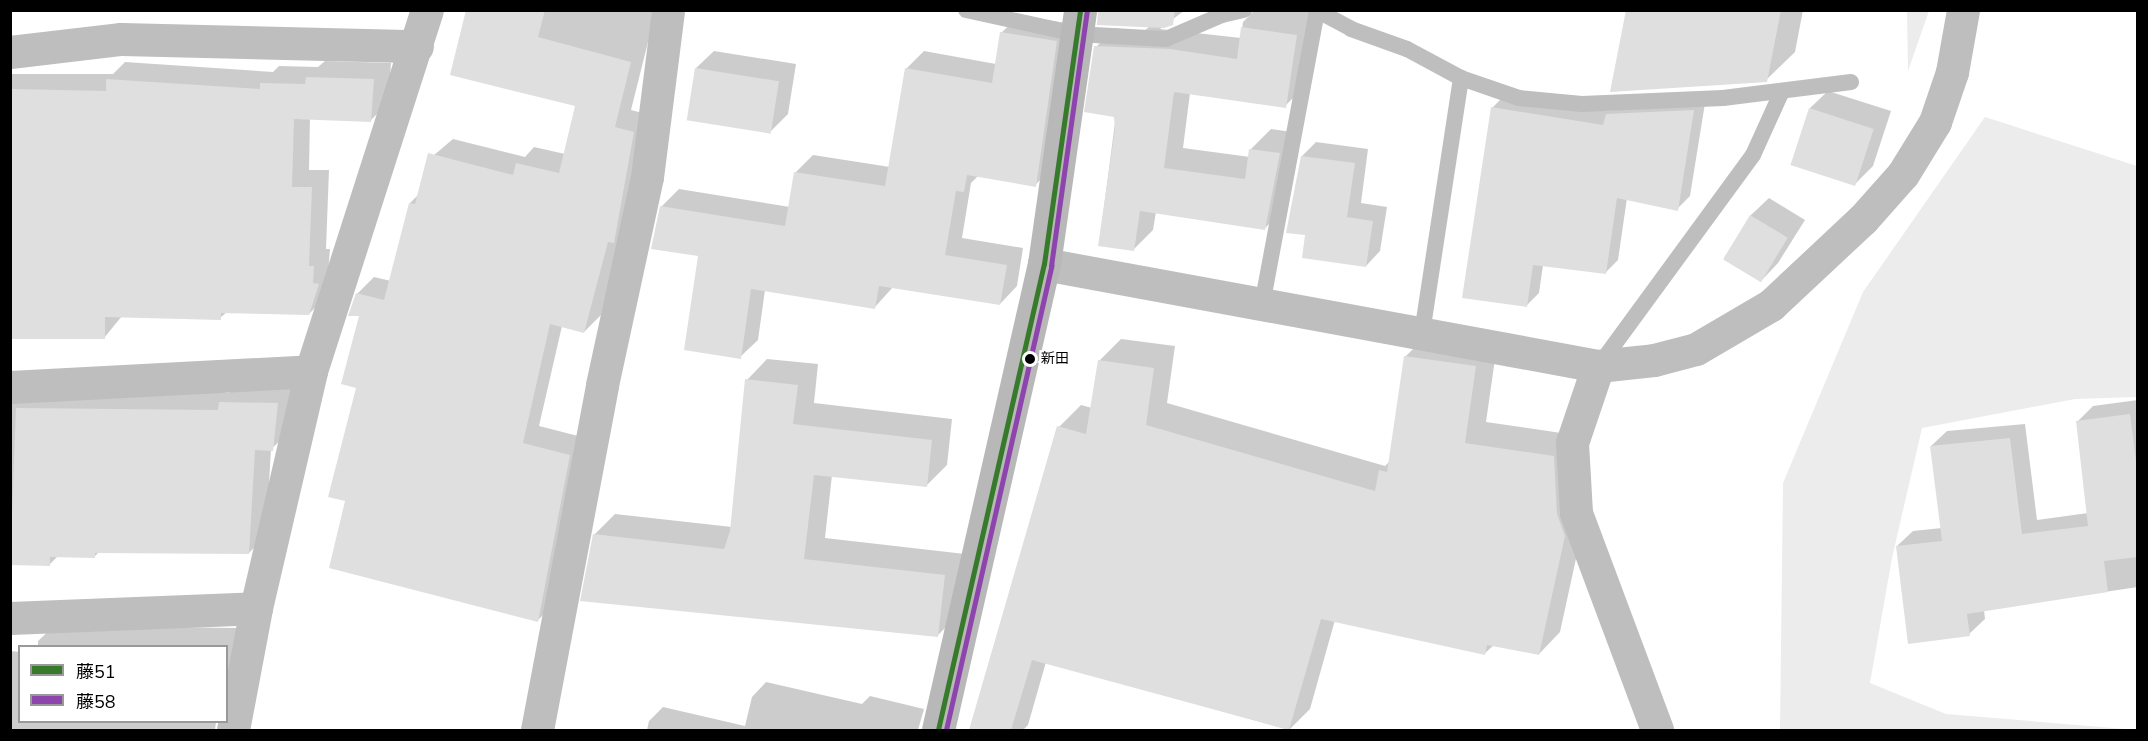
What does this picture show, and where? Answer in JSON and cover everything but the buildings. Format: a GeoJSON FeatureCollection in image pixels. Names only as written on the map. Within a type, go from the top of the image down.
{"type":"FeatureCollection","features":[{"type":"Feature","properties":{"kind":"street"},"geometry":{"type":"LineString","coordinates":[[233,730],[256,608],[311,371],[427,10]]}},
{"type":"Feature","properties":{"kind":"street"},"geometry":{"type":"LineString","coordinates":[[537,730],[602,385],[647,177],[668,10]]}},
{"type":"Feature","properties":{"kind":"street"},"geometry":{"type":"LineString","coordinates":[[1044,264],[1598,366],[1654,360],[1696,349],[1771,305],[1863,219],[1920,150],[1935,122],[1952,72],[1963,10]]}},
{"type":"Feature","properties":{"kind":"street"},"geometry":{"type":"LineString","coordinates":[[938,730],[1044,264],[1078,22]]}},
{"type":"Feature","properties":{"kind":"street"},"geometry":{"type":"LineString","coordinates":[[10,52],[121,39],[417,46]]}},
{"type":"Feature","properties":{"kind":"street"},"geometry":{"type":"LineString","coordinates":[[1598,366],[1572,443],[1576,513],[1657,730]]}},
{"type":"Feature","properties":{"kind":"street"},"geometry":{"type":"LineString","coordinates":[[10,387],[311,371]]}},
{"type":"Feature","properties":{"kind":"street"},"geometry":{"type":"LineString","coordinates":[[10,618],[256,608]]}},
{"type":"Feature","properties":{"kind":"lane"},"geometry":{"type":"LineString","coordinates":[[966,10],[1078,22],[1166,39],[1222,15],[1244,10]]}},
{"type":"Feature","properties":{"kind":"lane"},"geometry":{"type":"LineString","coordinates":[[1262,305],[1316,11],[1407,49],[1461,78],[1520,98],[1582,104],[1723,98],[1851,82]]}},
{"type":"Feature","properties":{"kind":"lane"},"geometry":{"type":"LineString","coordinates":[[1422,333],[1461,78]]}},
{"type":"Feature","properties":{"kind":"lane"},"geometry":{"type":"LineString","coordinates":[[1598,366],[1753,155],[1782,91]]}},
{"type":"Feature","properties":{"kind":"shaded area"},"geometry":{"type":"Polygon","coordinates":[[[1907,11],[1929,11],[1908,71],[1907,11]]]}},
{"type":"Feature","properties":{"kind":"shaded area"},"geometry":{"type":"Polygon","coordinates":[[[1985,117],[2137,166],[2137,397],[2075,399],[1922,428],[1892,558],[1870,683],[1946,714],[2137,730],[1780,730],[1783,483],[1863,292],[1985,117]]]}},
{"type":"Feature","properties":{"kind":"transit line","name":"藤51"},"geometry":{"type":"LineString","coordinates":[[938,730],[1044,264],[1080,10]]}},
{"type":"Feature","properties":{"kind":"transit line","name":"藤58"},"geometry":{"type":"LineString","coordinates":[[946,730],[1051,266],[1087,11]]}},
{"type":"Feature","properties":{"kind":"place","name":"新田"},"geometry":{"type":"Point","coordinates":[1030,359]}}]}
